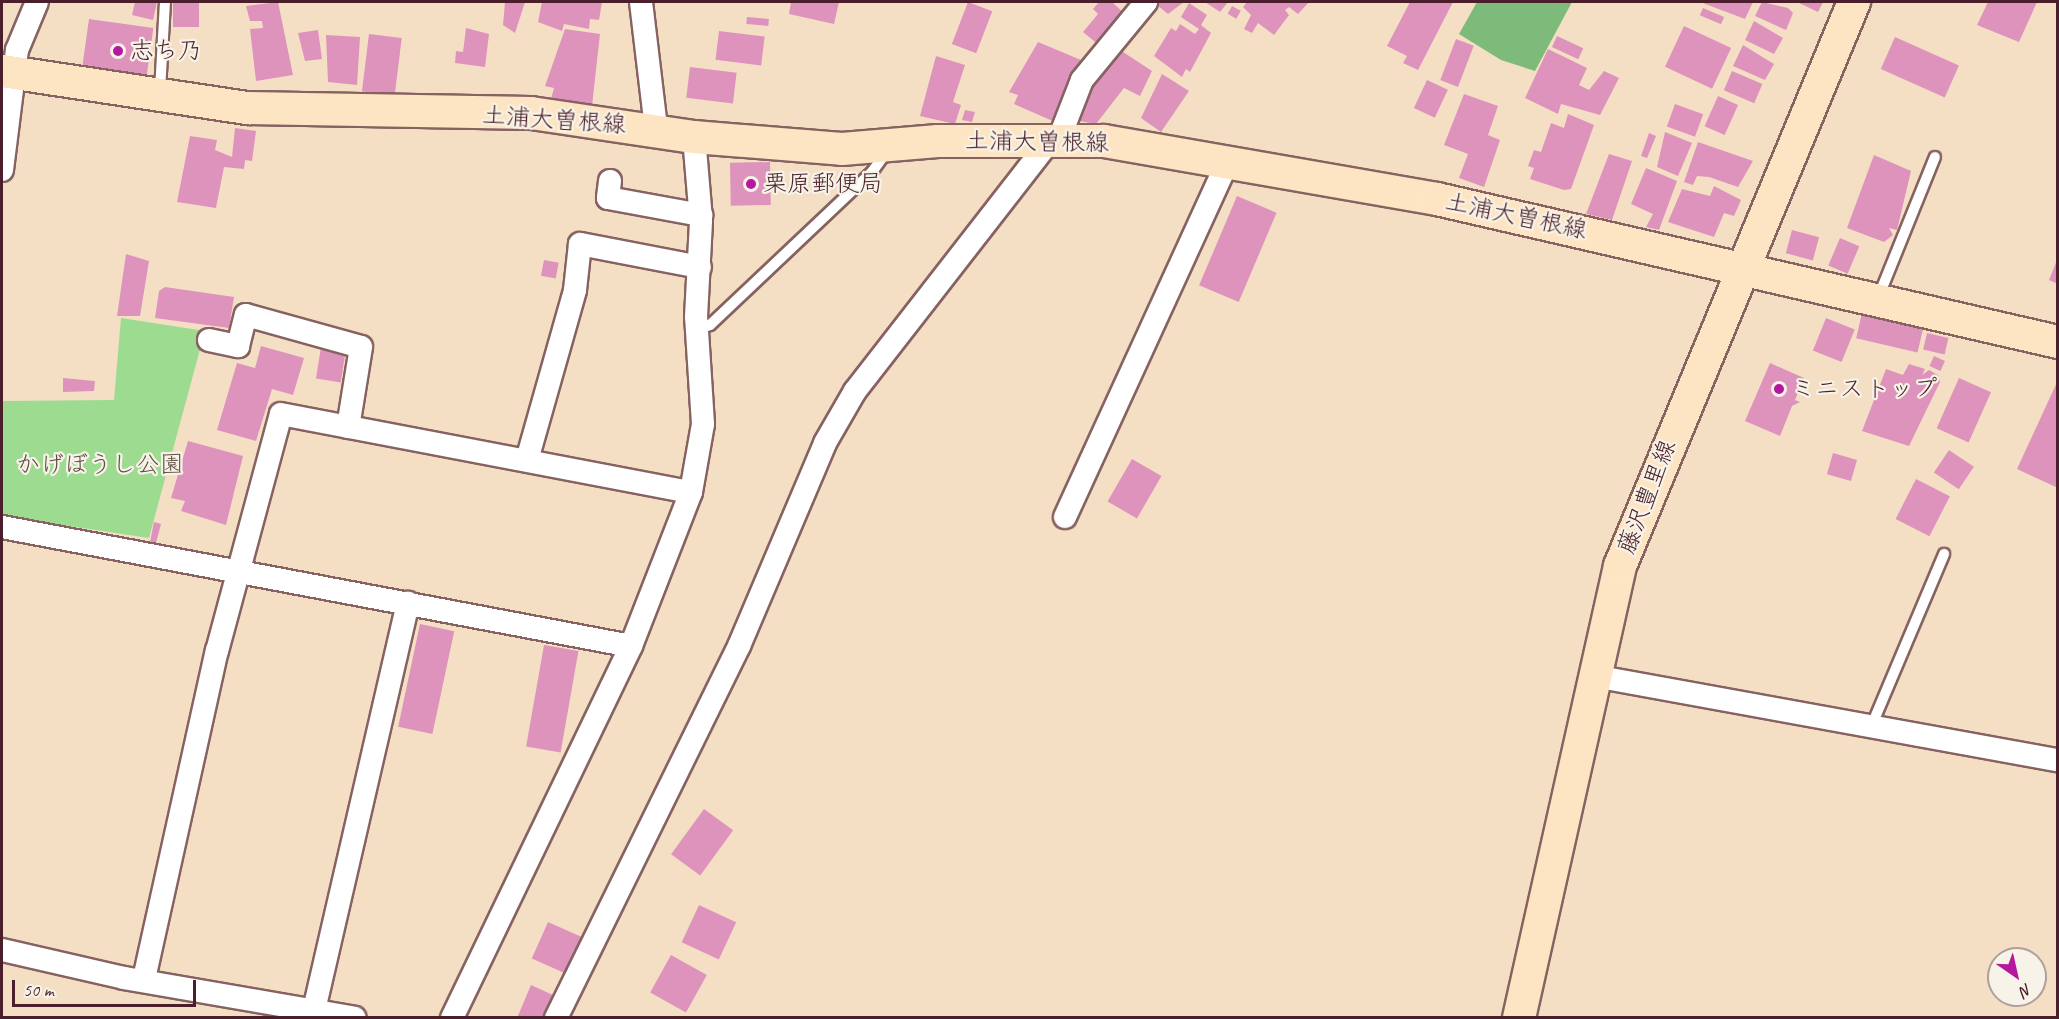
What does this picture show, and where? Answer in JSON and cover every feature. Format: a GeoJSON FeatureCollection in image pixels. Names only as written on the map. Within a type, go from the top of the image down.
{"type":"FeatureCollection","features":[{"type":"Feature","properties":{"kind":"main road","name":"藤沢豊里線"},"geometry":{"type":"LineString","coordinates":[[1519,1017],[1620,566],[1740,265],[1854,2]]}},
{"type":"Feature","properties":{"kind":"main road","name":"土浦大曽根線"},"geometry":{"type":"LineString","coordinates":[[7,72],[248,108],[531,113],[656,128],[694,136],[842,149],[1055,139],[1228,161],[1437,199],[1740,265],[2058,342]]}},
{"type":"Feature","properties":{"kind":"street"},"geometry":{"type":"LineString","coordinates":[[2,170],[7,72],[37,2]]}},
{"type":"Feature","properties":{"kind":"street"},"geometry":{"type":"LineString","coordinates":[[641,2],[656,128]]}},
{"type":"Feature","properties":{"kind":"street"},"geometry":{"type":"LineString","coordinates":[[556,1017],[739,646],[831,432],[862,382],[1055,139],[1083,80],[1146,2]]}},
{"type":"Feature","properties":{"kind":"street"},"geometry":{"type":"LineString","coordinates":[[452,1017],[631,646],[691,492],[703,424],[698,330],[701,215],[694,136]]}},
{"type":"Feature","properties":{"kind":"street"},"geometry":{"type":"LineString","coordinates":[[1065,517],[1228,161]]}},
{"type":"Feature","properties":{"kind":"street"},"geometry":{"type":"LineString","coordinates":[[610,181],[608,198],[701,215]]}},
{"type":"Feature","properties":{"kind":"street"},"geometry":{"type":"LineString","coordinates":[[527,460],[575,290],[580,244],[700,267]]}},
{"type":"Feature","properties":{"kind":"street"},"geometry":{"type":"LineString","coordinates":[[209,340],[238,346],[246,315],[361,347],[348,426]]}},
{"type":"Feature","properties":{"kind":"street"},"geometry":{"type":"LineString","coordinates":[[144,979],[237,570],[281,414],[691,492]]}},
{"type":"Feature","properties":{"kind":"street"},"geometry":{"type":"LineString","coordinates":[[2,527],[631,646]]}},
{"type":"Feature","properties":{"kind":"street"},"geometry":{"type":"LineString","coordinates":[[314,1010],[408,603]]}},
{"type":"Feature","properties":{"kind":"street"},"geometry":{"type":"LineString","coordinates":[[1594,676],[1871,728],[2058,760]]}},
{"type":"Feature","properties":{"kind":"street"},"geometry":{"type":"LineString","coordinates":[[2,950],[144,979],[355,1017]]}},
{"type":"Feature","properties":{"kind":"lane"},"geometry":{"type":"LineString","coordinates":[[159,95],[165,2]]}},
{"type":"Feature","properties":{"kind":"lane"},"geometry":{"type":"LineString","coordinates":[[698,330],[710,325],[872,172],[891,145]]}},
{"type":"Feature","properties":{"kind":"lane"},"geometry":{"type":"LineString","coordinates":[[1878,298],[1935,157]]}},
{"type":"Feature","properties":{"kind":"lane"},"geometry":{"type":"LineString","coordinates":[[1871,728],[1944,554]]}},
{"type":"Feature","properties":{"kind":"green space"},"geometry":{"type":"Polygon","coordinates":[[[1477,2],[1572,2],[1535,71],[1501,60],[1459,34],[1477,2]]]}},
{"type":"Feature","properties":{"kind":"green space","name":"かげぼうし公園"},"geometry":{"type":"Polygon","coordinates":[[[121,318],[205,331],[149,538],[2,516],[2,401],[114,400],[121,318]]]}},
{"type":"Feature","properties":{"kind":"building"},"geometry":{"type":"Polygon","coordinates":[[[135,2],[157,2],[153,20],[132,15],[135,2]]]}},
{"type":"Feature","properties":{"kind":"building"},"geometry":{"type":"Polygon","coordinates":[[[173,2],[199,2],[199,27],[173,27],[173,2]]]}},
{"type":"Feature","properties":{"kind":"building"},"geometry":{"type":"Polygon","coordinates":[[[278,2],[293,75],[256,81],[250,29],[263,28],[262,21],[250,21],[246,6],[278,2]]]}},
{"type":"Feature","properties":{"kind":"building"},"geometry":{"type":"Polygon","coordinates":[[[505,2],[525,2],[515,33],[503,25],[505,2]]]}},
{"type":"Feature","properties":{"kind":"building"},"geometry":{"type":"Polygon","coordinates":[[[542,2],[602,2],[599,20],[590,19],[589,29],[564,24],[562,31],[538,22],[542,2]]]}},
{"type":"Feature","properties":{"kind":"building"},"geometry":{"type":"Polygon","coordinates":[[[791,2],[839,2],[834,24],[789,14],[791,2]]]}},
{"type":"Feature","properties":{"kind":"building"},"geometry":{"type":"Polygon","coordinates":[[[968,2],[992,11],[976,53],[952,44],[968,2]]]}},
{"type":"Feature","properties":{"kind":"building"},"geometry":{"type":"Polygon","coordinates":[[[1099,2],[1112,2],[1126,15],[1100,46],[1083,32],[1098,14],[1093,9],[1099,2]]]}},
{"type":"Feature","properties":{"kind":"building"},"geometry":{"type":"Polygon","coordinates":[[[1160,2],[1184,2],[1168,14],[1157,5],[1160,2]]]}},
{"type":"Feature","properties":{"kind":"building"},"geometry":{"type":"Polygon","coordinates":[[[1205,2],[1228,2],[1220,12],[1205,2]]]}},
{"type":"Feature","properties":{"kind":"building"},"geometry":{"type":"Polygon","coordinates":[[[1247,2],[1309,2],[1298,14],[1289,7],[1285,10],[1289,15],[1274,35],[1258,23],[1252,33],[1244,29],[1251,15],[1243,7],[1247,2]]]}},
{"type":"Feature","properties":{"kind":"building"},"geometry":{"type":"Polygon","coordinates":[[[1410,2],[1453,2],[1418,70],[1403,63],[1407,56],[1387,46],[1410,2]]]}},
{"type":"Feature","properties":{"kind":"building"},"geometry":{"type":"Polygon","coordinates":[[[1700,2],[1753,2],[1745,19],[1700,2]]]}},
{"type":"Feature","properties":{"kind":"building"},"geometry":{"type":"Polygon","coordinates":[[[1762,2],[1788,8],[1793,13],[1786,30],[1755,16],[1762,2]]]}},
{"type":"Feature","properties":{"kind":"building"},"geometry":{"type":"Polygon","coordinates":[[[1797,2],[1823,2],[1818,12],[1797,2]]]}},
{"type":"Feature","properties":{"kind":"building"},"geometry":{"type":"Polygon","coordinates":[[[1988,2],[2037,2],[2019,42],[1977,25],[1988,2]]]}},
{"type":"Feature","properties":{"kind":"building"},"geometry":{"type":"Polygon","coordinates":[[[1189,3],[1207,15],[1201,25],[1211,33],[1190,72],[1186,69],[1182,77],[1154,56],[1171,28],[1176,31],[1180,24],[1195,34],[1199,29],[1181,17],[1189,3]]]}},
{"type":"Feature","properties":{"kind":"building"},"geometry":{"type":"Polygon","coordinates":[[[1232,6],[1241,11],[1236,19],[1228,14],[1232,6]]]}},
{"type":"Feature","properties":{"kind":"building"},"geometry":{"type":"Polygon","coordinates":[[[1703,8],[1724,17],[1721,24],[1700,15],[1703,8]]]}},
{"type":"Feature","properties":{"kind":"building"},"geometry":{"type":"Polygon","coordinates":[[[747,17],[769,19],[768,26],[746,24],[747,17]]]}},
{"type":"Feature","properties":{"kind":"building","name":"志ち乃"},"geometry":{"type":"Polygon","coordinates":[[[89,19],[153,28],[147,77],[82,68],[89,19]]]}},
{"type":"Feature","properties":{"kind":"building"},"geometry":{"type":"Polygon","coordinates":[[[1754,21],[1783,38],[1774,54],[1745,40],[1754,21]]]}},
{"type":"Feature","properties":{"kind":"building"},"geometry":{"type":"Polygon","coordinates":[[[1684,26],[1731,48],[1712,89],[1665,67],[1684,26]]]}},
{"type":"Feature","properties":{"kind":"building"},"geometry":{"type":"Polygon","coordinates":[[[466,28],[489,34],[485,67],[455,63],[456,51],[463,52],[466,28]]]}},
{"type":"Feature","properties":{"kind":"building"},"geometry":{"type":"Polygon","coordinates":[[[565,29],[600,34],[592,106],[551,99],[554,88],[545,86],[565,29]]]}},
{"type":"Feature","properties":{"kind":"building"},"geometry":{"type":"Polygon","coordinates":[[[318,30],[322,59],[305,61],[298,33],[318,30]]]}},
{"type":"Feature","properties":{"kind":"building"},"geometry":{"type":"Polygon","coordinates":[[[719,31],[765,37],[761,65],[715,60],[719,31]]]}},
{"type":"Feature","properties":{"kind":"building"},"geometry":{"type":"Polygon","coordinates":[[[369,34],[402,38],[395,96],[362,92],[369,34]]]}},
{"type":"Feature","properties":{"kind":"building"},"geometry":{"type":"Polygon","coordinates":[[[326,35],[360,37],[357,85],[328,82],[326,35]]]}},
{"type":"Feature","properties":{"kind":"building"},"geometry":{"type":"Polygon","coordinates":[[[1557,36],[1583,48],[1578,59],[1552,47],[1557,36]]]}},
{"type":"Feature","properties":{"kind":"building"},"geometry":{"type":"Polygon","coordinates":[[[1895,37],[1959,65],[1945,97],[1881,69],[1895,37]]]}},
{"type":"Feature","properties":{"kind":"building"},"geometry":{"type":"Polygon","coordinates":[[[1456,39],[1474,46],[1458,87],[1440,80],[1456,39]]]}},
{"type":"Feature","properties":{"kind":"building"},"geometry":{"type":"Polygon","coordinates":[[[1038,42],[1081,60],[1055,122],[1014,104],[1018,95],[1009,92],[1038,42]]]}},
{"type":"Feature","properties":{"kind":"building"},"geometry":{"type":"Polygon","coordinates":[[[1743,45],[1774,64],[1765,80],[1733,66],[1743,45]]]}},
{"type":"Feature","properties":{"kind":"building"},"geometry":{"type":"Polygon","coordinates":[[[1117,48],[1152,71],[1140,96],[1124,88],[1096,124],[1074,120],[1087,88],[1117,48]]]}},
{"type":"Feature","properties":{"kind":"building"},"geometry":{"type":"Polygon","coordinates":[[[1548,49],[1587,68],[1579,85],[1589,90],[1604,71],[1619,78],[1600,115],[1561,104],[1558,114],[1525,98],[1548,49]]]}},
{"type":"Feature","properties":{"kind":"building"},"geometry":{"type":"Polygon","coordinates":[[[936,56],[965,65],[953,102],[961,105],[955,124],[920,116],[936,56]]]}},
{"type":"Feature","properties":{"kind":"building"},"geometry":{"type":"Polygon","coordinates":[[[690,67],[737,73],[733,103],[686,98],[690,67]]]}},
{"type":"Feature","properties":{"kind":"building"},"geometry":{"type":"Polygon","coordinates":[[[1732,71],[1762,84],[1754,103],[1724,90],[1732,71]]]}},
{"type":"Feature","properties":{"kind":"building"},"geometry":{"type":"Polygon","coordinates":[[[1162,74],[1189,91],[1161,132],[1141,118],[1162,74]]]}},
{"type":"Feature","properties":{"kind":"building"},"geometry":{"type":"Polygon","coordinates":[[[1427,80],[1448,90],[1435,118],[1414,108],[1427,80]]]}},
{"type":"Feature","properties":{"kind":"building"},"geometry":{"type":"Polygon","coordinates":[[[1464,94],[1498,106],[1488,135],[1500,140],[1484,187],[1459,178],[1468,154],[1444,145],[1464,94]]]}},
{"type":"Feature","properties":{"kind":"building"},"geometry":{"type":"Polygon","coordinates":[[[1718,96],[1738,105],[1725,135],[1705,126],[1718,96]]]}},
{"type":"Feature","properties":{"kind":"building"},"geometry":{"type":"Polygon","coordinates":[[[1675,104],[1703,114],[1695,137],[1667,127],[1675,104]]]}},
{"type":"Feature","properties":{"kind":"building"},"geometry":{"type":"Polygon","coordinates":[[[965,110],[975,112],[972,122],[962,120],[965,110]]]}},
{"type":"Feature","properties":{"kind":"building"},"geometry":{"type":"Polygon","coordinates":[[[1568,114],[1594,125],[1571,189],[1564,190],[1530,179],[1534,168],[1528,166],[1534,150],[1541,152],[1551,123],[1564,128],[1568,114]]]}},
{"type":"Feature","properties":{"kind":"building"},"geometry":{"type":"Polygon","coordinates":[[[235,128],[256,131],[252,161],[245,160],[244,169],[224,167],[216,208],[177,202],[190,136],[217,140],[215,150],[232,157],[235,128]]]}},
{"type":"Feature","properties":{"kind":"building"},"geometry":{"type":"Polygon","coordinates":[[[1665,132],[1692,143],[1678,176],[1657,167],[1665,132]]]}},
{"type":"Feature","properties":{"kind":"building"},"geometry":{"type":"Polygon","coordinates":[[[1649,133],[1656,136],[1647,158],[1641,156],[1649,133]]]}},
{"type":"Feature","properties":{"kind":"building"},"geometry":{"type":"Polygon","coordinates":[[[1698,142],[1753,161],[1738,187],[1709,177],[1697,176],[1693,185],[1684,182],[1698,142]]]}},
{"type":"Feature","properties":{"kind":"building"},"geometry":{"type":"Polygon","coordinates":[[[1609,154],[1632,161],[1612,220],[1586,214],[1609,154]]]}},
{"type":"Feature","properties":{"kind":"building"},"geometry":{"type":"Polygon","coordinates":[[[1874,155],[1911,171],[1897,230],[1889,228],[1893,235],[1884,242],[1847,228],[1874,155]]]}},
{"type":"Feature","properties":{"kind":"building"},"geometry":{"type":"Polygon","coordinates":[[[770,162],[771,205],[731,206],[730,163],[770,162]]]}},
{"type":"Feature","properties":{"kind":"building"},"geometry":{"type":"Polygon","coordinates":[[[1646,168],[1677,181],[1659,230],[1646,227],[1653,214],[1631,204],[1646,168]]]}},
{"type":"Feature","properties":{"kind":"building"},"geometry":{"type":"Polygon","coordinates":[[[1714,186],[1741,200],[1734,216],[1724,213],[1714,237],[1668,222],[1682,189],[1710,196],[1714,186]]]}},
{"type":"Feature","properties":{"kind":"building"},"geometry":{"type":"Polygon","coordinates":[[[1237,196],[1277,213],[1239,302],[1199,285],[1237,196]]]}},
{"type":"Feature","properties":{"kind":"building"},"geometry":{"type":"Polygon","coordinates":[[[1792,230],[1819,237],[1813,260],[1786,253],[1792,230]]]}},
{"type":"Feature","properties":{"kind":"building"},"geometry":{"type":"Polygon","coordinates":[[[1840,238],[1859,246],[1848,274],[1828,266],[1840,238]]]}},
{"type":"Feature","properties":{"kind":"building"},"geometry":{"type":"Polygon","coordinates":[[[126,254],[149,261],[140,316],[117,316],[126,254]]]}},
{"type":"Feature","properties":{"kind":"building"},"geometry":{"type":"Polygon","coordinates":[[[544,260],[559,263],[556,279],[541,276],[544,260]]]}},
{"type":"Feature","properties":{"kind":"building"},"geometry":{"type":"Polygon","coordinates":[[[2058,260],[2058,284],[2049,280],[2058,260]]]}},
{"type":"Feature","properties":{"kind":"building"},"geometry":{"type":"Polygon","coordinates":[[[165,287],[234,297],[229,328],[155,318],[159,291],[165,287]]]}},
{"type":"Feature","properties":{"kind":"building"},"geometry":{"type":"Polygon","coordinates":[[[1862,313],[1923,327],[1918,353],[1856,338],[1862,313]]]}},
{"type":"Feature","properties":{"kind":"building"},"geometry":{"type":"Polygon","coordinates":[[[1826,318],[1855,330],[1842,362],[1813,350],[1826,318]]]}},
{"type":"Feature","properties":{"kind":"building"},"geometry":{"type":"Polygon","coordinates":[[[1927,333],[1948,338],[1945,355],[1923,350],[1927,333]]]}},
{"type":"Feature","properties":{"kind":"building"},"geometry":{"type":"Polygon","coordinates":[[[261,346],[304,358],[293,395],[272,389],[256,441],[217,430],[237,363],[255,368],[261,346]]]}},
{"type":"Feature","properties":{"kind":"building"},"geometry":{"type":"Polygon","coordinates":[[[321,347],[346,351],[341,383],[316,379],[321,347]]]}},
{"type":"Feature","properties":{"kind":"building"},"geometry":{"type":"Polygon","coordinates":[[[1934,356],[1945,361],[1940,371],[1930,366],[1934,356]]]}},
{"type":"Feature","properties":{"kind":"building","name":"ミニストップ"},"geometry":{"type":"Polygon","coordinates":[[[1770,363],[1804,378],[1795,400],[1800,402],[1792,406],[1780,436],[1745,421],[1770,363]]]}},
{"type":"Feature","properties":{"kind":"building"},"geometry":{"type":"Polygon","coordinates":[[[1909,364],[1925,369],[1922,375],[1929,370],[1938,375],[1940,382],[1909,446],[1862,431],[1886,369],[1903,375],[1909,364]]]}},
{"type":"Feature","properties":{"kind":"building"},"geometry":{"type":"Polygon","coordinates":[[[63,378],[95,381],[94,391],[63,392],[63,378]]]}},
{"type":"Feature","properties":{"kind":"building"},"geometry":{"type":"Polygon","coordinates":[[[1959,378],[1991,392],[1969,442],[1937,428],[1959,378]]]}},
{"type":"Feature","properties":{"kind":"building"},"geometry":{"type":"Polygon","coordinates":[[[2058,380],[2058,488],[2017,469],[2058,380]]]}},
{"type":"Feature","properties":{"kind":"building"},"geometry":{"type":"Polygon","coordinates":[[[188,441],[243,456],[226,525],[181,511],[185,501],[171,498],[188,441]]]}},
{"type":"Feature","properties":{"kind":"building"},"geometry":{"type":"Polygon","coordinates":[[[1949,450],[1974,467],[1959,489],[1934,472],[1949,450]]]}},
{"type":"Feature","properties":{"kind":"building"},"geometry":{"type":"Polygon","coordinates":[[[1833,453],[1857,460],[1851,481],[1827,474],[1833,453]]]}},
{"type":"Feature","properties":{"kind":"building"},"geometry":{"type":"Polygon","coordinates":[[[1132,459],[1161,476],[1137,518],[1108,501],[1132,459]]]}},
{"type":"Feature","properties":{"kind":"building"},"geometry":{"type":"Polygon","coordinates":[[[1916,479],[1950,496],[1929,536],[1896,519],[1916,479]]]}},
{"type":"Feature","properties":{"kind":"building"},"geometry":{"type":"Polygon","coordinates":[[[154,522],[161,524],[156,543],[150,542],[154,522]]]}},
{"type":"Feature","properties":{"kind":"building"},"geometry":{"type":"Polygon","coordinates":[[[420,624],[454,631],[432,734],[398,727],[420,624]]]}},
{"type":"Feature","properties":{"kind":"building"},"geometry":{"type":"Polygon","coordinates":[[[544,645],[578,651],[561,753],[526,746],[544,645]]]}},
{"type":"Feature","properties":{"kind":"building"},"geometry":{"type":"Polygon","coordinates":[[[704,809],[733,830],[700,875],[671,854],[704,809]]]}},
{"type":"Feature","properties":{"kind":"building"},"geometry":{"type":"Polygon","coordinates":[[[699,905],[736,922],[719,959],[682,942],[699,905]]]}},
{"type":"Feature","properties":{"kind":"building"},"geometry":{"type":"Polygon","coordinates":[[[548,922],[582,937],[566,974],[532,959],[548,922]]]}},
{"type":"Feature","properties":{"kind":"building"},"geometry":{"type":"Polygon","coordinates":[[[671,955],[707,975],[686,1012],[650,993],[671,955]]]}},
{"type":"Feature","properties":{"kind":"building"},"geometry":{"type":"Polygon","coordinates":[[[531,985],[553,995],[543,1018],[517,1018],[531,985]]]}},
{"type":"Feature","properties":{"kind":"place","name":"志ち乃"},"geometry":{"type":"Point","coordinates":[118,51]}},
{"type":"Feature","properties":{"kind":"place","name":"栗原郵便局"},"geometry":{"type":"Point","coordinates":[751,184]}},
{"type":"Feature","properties":{"kind":"place","name":"ミニストップ"},"geometry":{"type":"Point","coordinates":[1779,389]}}]}
